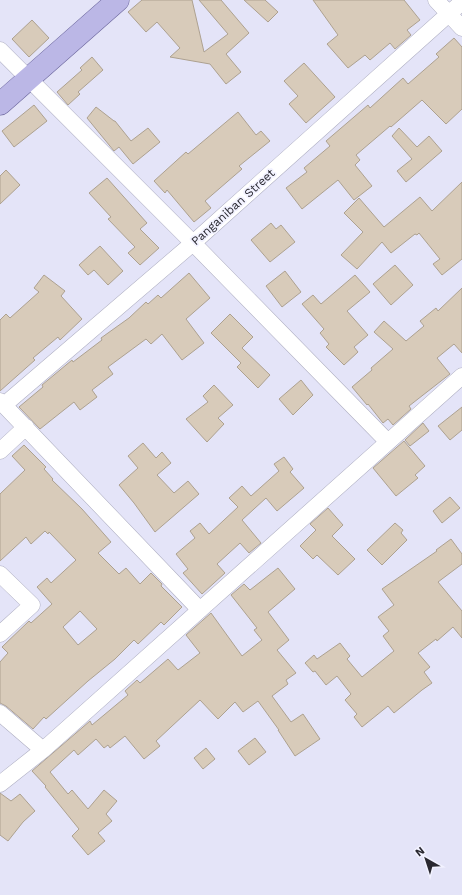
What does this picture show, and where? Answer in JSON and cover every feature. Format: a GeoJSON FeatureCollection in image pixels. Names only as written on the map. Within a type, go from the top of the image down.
{"type":"FeatureCollection","features":[{"type":"Feature","properties":{"kind":"main road"},"geometry":{"type":"LineString","coordinates":[[0,104],[118,0]]}},
{"type":"Feature","properties":{"kind":"street"},"geometry":{"type":"LineString","coordinates":[[436,0],[462,28]]}},
{"type":"Feature","properties":{"kind":"street","name":"Panganiban Street"},"geometry":{"type":"LineString","coordinates":[[2,403],[193,243],[462,2]]}},
{"type":"Feature","properties":{"kind":"street"},"geometry":{"type":"LineString","coordinates":[[0,50],[193,243],[387,442]]}},
{"type":"Feature","properties":{"kind":"street"},"geometry":{"type":"LineString","coordinates":[[0,784],[43,750],[462,376]]}},
{"type":"Feature","properties":{"kind":"street"},"geometry":{"type":"LineString","coordinates":[[2,403],[200,610]]}},
{"type":"Feature","properties":{"kind":"street"},"geometry":{"type":"LineString","coordinates":[[0,451],[26,427]]}},
{"type":"Feature","properties":{"kind":"street"},"geometry":{"type":"LineString","coordinates":[[0,574],[32,605],[0,634]]}},
{"type":"Feature","properties":{"kind":"street"},"geometry":{"type":"LineString","coordinates":[[0,713],[43,750]]}},
{"type":"Feature","properties":{"kind":"building"},"geometry":{"type":"Polygon","coordinates":[[[142,0],[192,0],[204,52],[228,34],[199,0],[221,0],[249,33],[226,54],[241,72],[226,84],[210,64],[170,57],[180,48],[157,22],[146,32],[128,12],[142,0]]]}},
{"type":"Feature","properties":{"kind":"building"},"geometry":{"type":"Polygon","coordinates":[[[244,0],[265,0],[278,12],[268,22],[244,0]]]}},
{"type":"Feature","properties":{"kind":"building"},"geometry":{"type":"Polygon","coordinates":[[[313,0],[404,0],[420,20],[407,30],[411,35],[395,49],[390,43],[370,60],[365,55],[348,68],[327,44],[338,35],[313,0]]]}},
{"type":"Feature","properties":{"kind":"building"},"geometry":{"type":"Polygon","coordinates":[[[32,20],[49,38],[29,57],[12,39],[32,20]]]}},
{"type":"Feature","properties":{"kind":"building"},"geometry":{"type":"Polygon","coordinates":[[[454,38],[462,47],[462,109],[446,124],[422,100],[356,155],[360,160],[355,165],[372,186],[354,200],[338,180],[302,209],[286,188],[307,172],[304,168],[330,146],[326,141],[368,105],[370,108],[403,78],[408,84],[439,57],[436,54],[454,38]]]}},
{"type":"Feature","properties":{"kind":"building"},"geometry":{"type":"Polygon","coordinates":[[[92,57],[103,70],[78,92],[80,94],[68,105],[57,92],[82,70],[80,68],[92,57]]]}},
{"type":"Feature","properties":{"kind":"building"},"geometry":{"type":"Polygon","coordinates":[[[304,63],[335,97],[306,123],[289,104],[298,96],[284,81],[304,63]]]}},
{"type":"Feature","properties":{"kind":"building"},"geometry":{"type":"Polygon","coordinates":[[[34,105],[47,121],[14,147],[2,131],[34,105]]]}},
{"type":"Feature","properties":{"kind":"building"},"geometry":{"type":"Polygon","coordinates":[[[96,107],[115,121],[131,141],[148,128],[160,142],[133,164],[119,147],[114,151],[87,118],[96,107]]]}},
{"type":"Feature","properties":{"kind":"building"},"geometry":{"type":"Polygon","coordinates":[[[238,112],[256,135],[261,131],[270,141],[239,166],[242,169],[205,201],[211,208],[194,222],[167,190],[165,193],[154,181],[186,152],[188,154],[238,112]]]}},
{"type":"Feature","properties":{"kind":"building"},"geometry":{"type":"Polygon","coordinates":[[[399,128],[417,147],[429,136],[442,151],[406,182],[397,171],[412,159],[392,136],[399,128]]]}},
{"type":"Feature","properties":{"kind":"building"},"geometry":{"type":"Polygon","coordinates":[[[6,170],[20,185],[0,204],[0,176],[6,170]]]}},
{"type":"Feature","properties":{"kind":"building"},"geometry":{"type":"Polygon","coordinates":[[[107,178],[147,223],[140,229],[159,248],[140,265],[128,253],[135,247],[108,219],[111,217],[89,193],[107,178]]]}},
{"type":"Feature","properties":{"kind":"building"},"geometry":{"type":"Polygon","coordinates":[[[462,182],[462,259],[442,275],[433,264],[440,259],[419,233],[417,235],[415,234],[391,253],[382,242],[357,269],[341,255],[363,232],[344,213],[359,198],[384,227],[420,197],[432,211],[462,182]]]}},
{"type":"Feature","properties":{"kind":"building"},"geometry":{"type":"Polygon","coordinates":[[[271,223],[276,229],[281,225],[295,242],[270,262],[251,240],[271,223]]]}},
{"type":"Feature","properties":{"kind":"building"},"geometry":{"type":"Polygon","coordinates":[[[100,246],[123,271],[108,285],[94,270],[88,275],[79,265],[100,246]]]}},
{"type":"Feature","properties":{"kind":"building"},"geometry":{"type":"Polygon","coordinates":[[[395,265],[413,285],[391,305],[373,284],[395,265]]]}},
{"type":"Feature","properties":{"kind":"building"},"geometry":{"type":"Polygon","coordinates":[[[285,271],[301,292],[282,307],[266,286],[285,271]]]}},
{"type":"Feature","properties":{"kind":"building"},"geometry":{"type":"Polygon","coordinates":[[[189,273],[210,298],[186,319],[204,343],[182,360],[162,334],[151,344],[146,339],[108,367],[113,374],[92,390],[97,397],[80,410],[74,402],[40,429],[19,407],[72,360],[73,362],[102,340],[101,338],[129,318],[146,302],[148,304],[158,295],[161,298],[189,273]]]}},
{"type":"Feature","properties":{"kind":"building"},"geometry":{"type":"Polygon","coordinates":[[[44,275],[65,291],[61,296],[82,319],[60,340],[58,337],[33,358],[35,360],[0,391],[0,320],[6,314],[10,318],[39,292],[34,288],[44,275]]]}},
{"type":"Feature","properties":{"kind":"building"},"geometry":{"type":"Polygon","coordinates":[[[355,275],[370,292],[347,311],[368,335],[354,347],[358,352],[344,365],[326,347],[329,344],[320,333],[324,329],[302,304],[313,295],[321,304],[355,275]]]}},
{"type":"Feature","properties":{"kind":"building"},"geometry":{"type":"Polygon","coordinates":[[[462,288],[462,353],[454,344],[437,358],[450,374],[409,406],[411,409],[393,425],[388,419],[383,423],[352,387],[393,349],[374,332],[384,321],[406,341],[424,326],[420,321],[436,308],[438,311],[462,288]]]}},
{"type":"Feature","properties":{"kind":"building"},"geometry":{"type":"Polygon","coordinates":[[[230,314],[253,337],[242,348],[270,375],[258,388],[237,367],[241,363],[211,333],[230,314]]]}},
{"type":"Feature","properties":{"kind":"building"},"geometry":{"type":"Polygon","coordinates":[[[301,380],[313,395],[293,415],[279,399],[301,380]]]}},
{"type":"Feature","properties":{"kind":"building"},"geometry":{"type":"Polygon","coordinates":[[[214,385],[233,405],[218,418],[224,424],[207,442],[186,419],[208,402],[203,396],[214,385]]]}},
{"type":"Feature","properties":{"kind":"building"},"geometry":{"type":"Polygon","coordinates":[[[462,407],[462,430],[450,440],[438,426],[462,407]]]}},
{"type":"Feature","properties":{"kind":"building"},"geometry":{"type":"Polygon","coordinates":[[[423,423],[429,431],[410,446],[405,440],[423,423]]]}},
{"type":"Feature","properties":{"kind":"building"},"geometry":{"type":"Polygon","coordinates":[[[404,441],[425,466],[415,475],[418,478],[396,496],[373,468],[404,441]]]}},
{"type":"Feature","properties":{"kind":"building"},"geometry":{"type":"Polygon","coordinates":[[[143,443],[156,458],[162,452],[171,463],[157,475],[174,493],[188,481],[199,494],[155,532],[119,485],[138,468],[128,456],[143,443]]]}},
{"type":"Feature","properties":{"kind":"building"},"geometry":{"type":"Polygon","coordinates":[[[24,445],[46,467],[44,469],[53,479],[52,480],[82,509],[111,542],[98,553],[119,574],[126,568],[140,584],[151,573],[162,584],[161,586],[182,607],[164,625],[161,622],[138,644],[134,640],[115,659],[46,719],[44,717],[33,729],[6,706],[0,703],[0,662],[8,653],[2,647],[29,621],[31,623],[52,604],[37,587],[47,578],[51,583],[76,560],[49,532],[48,534],[45,531],[31,544],[26,537],[0,561],[0,494],[25,470],[12,456],[24,445]],[[80,611],[63,627],[78,645],[97,629],[80,611]]]}},
{"type":"Feature","properties":{"kind":"building"},"geometry":{"type":"Polygon","coordinates":[[[284,457],[293,469],[290,472],[304,488],[277,511],[266,498],[242,520],[261,543],[249,553],[240,543],[217,564],[225,573],[202,594],[183,573],[188,569],[176,554],[195,538],[190,531],[200,523],[209,534],[238,507],[229,498],[242,486],[251,496],[279,471],[274,464],[284,457]]]}},
{"type":"Feature","properties":{"kind":"building"},"geometry":{"type":"Polygon","coordinates":[[[450,497],[460,508],[442,523],[433,511],[450,497]]]}},
{"type":"Feature","properties":{"kind":"building"},"geometry":{"type":"Polygon","coordinates":[[[328,508],[343,525],[332,536],[355,559],[338,575],[317,555],[313,559],[300,546],[316,530],[310,524],[328,508]]]}},
{"type":"Feature","properties":{"kind":"building"},"geometry":{"type":"Polygon","coordinates":[[[395,523],[403,530],[401,533],[407,540],[382,565],[367,550],[395,523]]]}},
{"type":"Feature","properties":{"kind":"building"},"geometry":{"type":"Polygon","coordinates":[[[451,539],[462,554],[462,564],[438,582],[462,611],[462,638],[453,627],[437,641],[436,639],[418,653],[430,667],[424,672],[432,683],[394,713],[388,706],[362,727],[354,717],[357,714],[345,700],[351,694],[337,676],[326,685],[315,671],[313,672],[305,663],[314,655],[317,659],[340,643],[350,656],[347,659],[362,677],[394,651],[383,636],[389,631],[378,617],[394,605],[382,589],[437,551],[436,550],[451,539]]]}},
{"type":"Feature","properties":{"kind":"building"},"geometry":{"type":"Polygon","coordinates":[[[278,568],[295,589],[268,612],[289,640],[277,650],[296,673],[286,680],[288,684],[272,696],[291,722],[303,714],[320,739],[295,756],[279,730],[258,701],[243,712],[235,702],[218,719],[200,700],[156,741],[160,746],[144,759],[125,736],[110,748],[108,745],[104,748],[96,739],[78,755],[74,750],[50,772],[68,794],[72,790],[88,809],[104,790],[117,801],[106,814],[112,821],[98,833],[105,841],[88,855],[72,836],[79,829],[45,787],[46,786],[32,771],[90,721],[92,725],[128,695],[125,691],[137,680],[140,683],[168,659],[178,670],[200,653],[186,635],[211,613],[242,656],[262,640],[254,630],[257,628],[231,595],[244,584],[250,590],[278,568]]]}},
{"type":"Feature","properties":{"kind":"building"},"geometry":{"type":"Polygon","coordinates":[[[255,738],[266,752],[249,765],[238,751],[255,738]]]}},
{"type":"Feature","properties":{"kind":"building"},"geometry":{"type":"Polygon","coordinates":[[[206,748],[215,759],[203,769],[194,758],[206,748]]]}},
{"type":"Feature","properties":{"kind":"building"},"geometry":{"type":"Polygon","coordinates":[[[0,793],[11,801],[20,794],[35,811],[23,822],[8,841],[0,835],[0,793]]]}}]}
